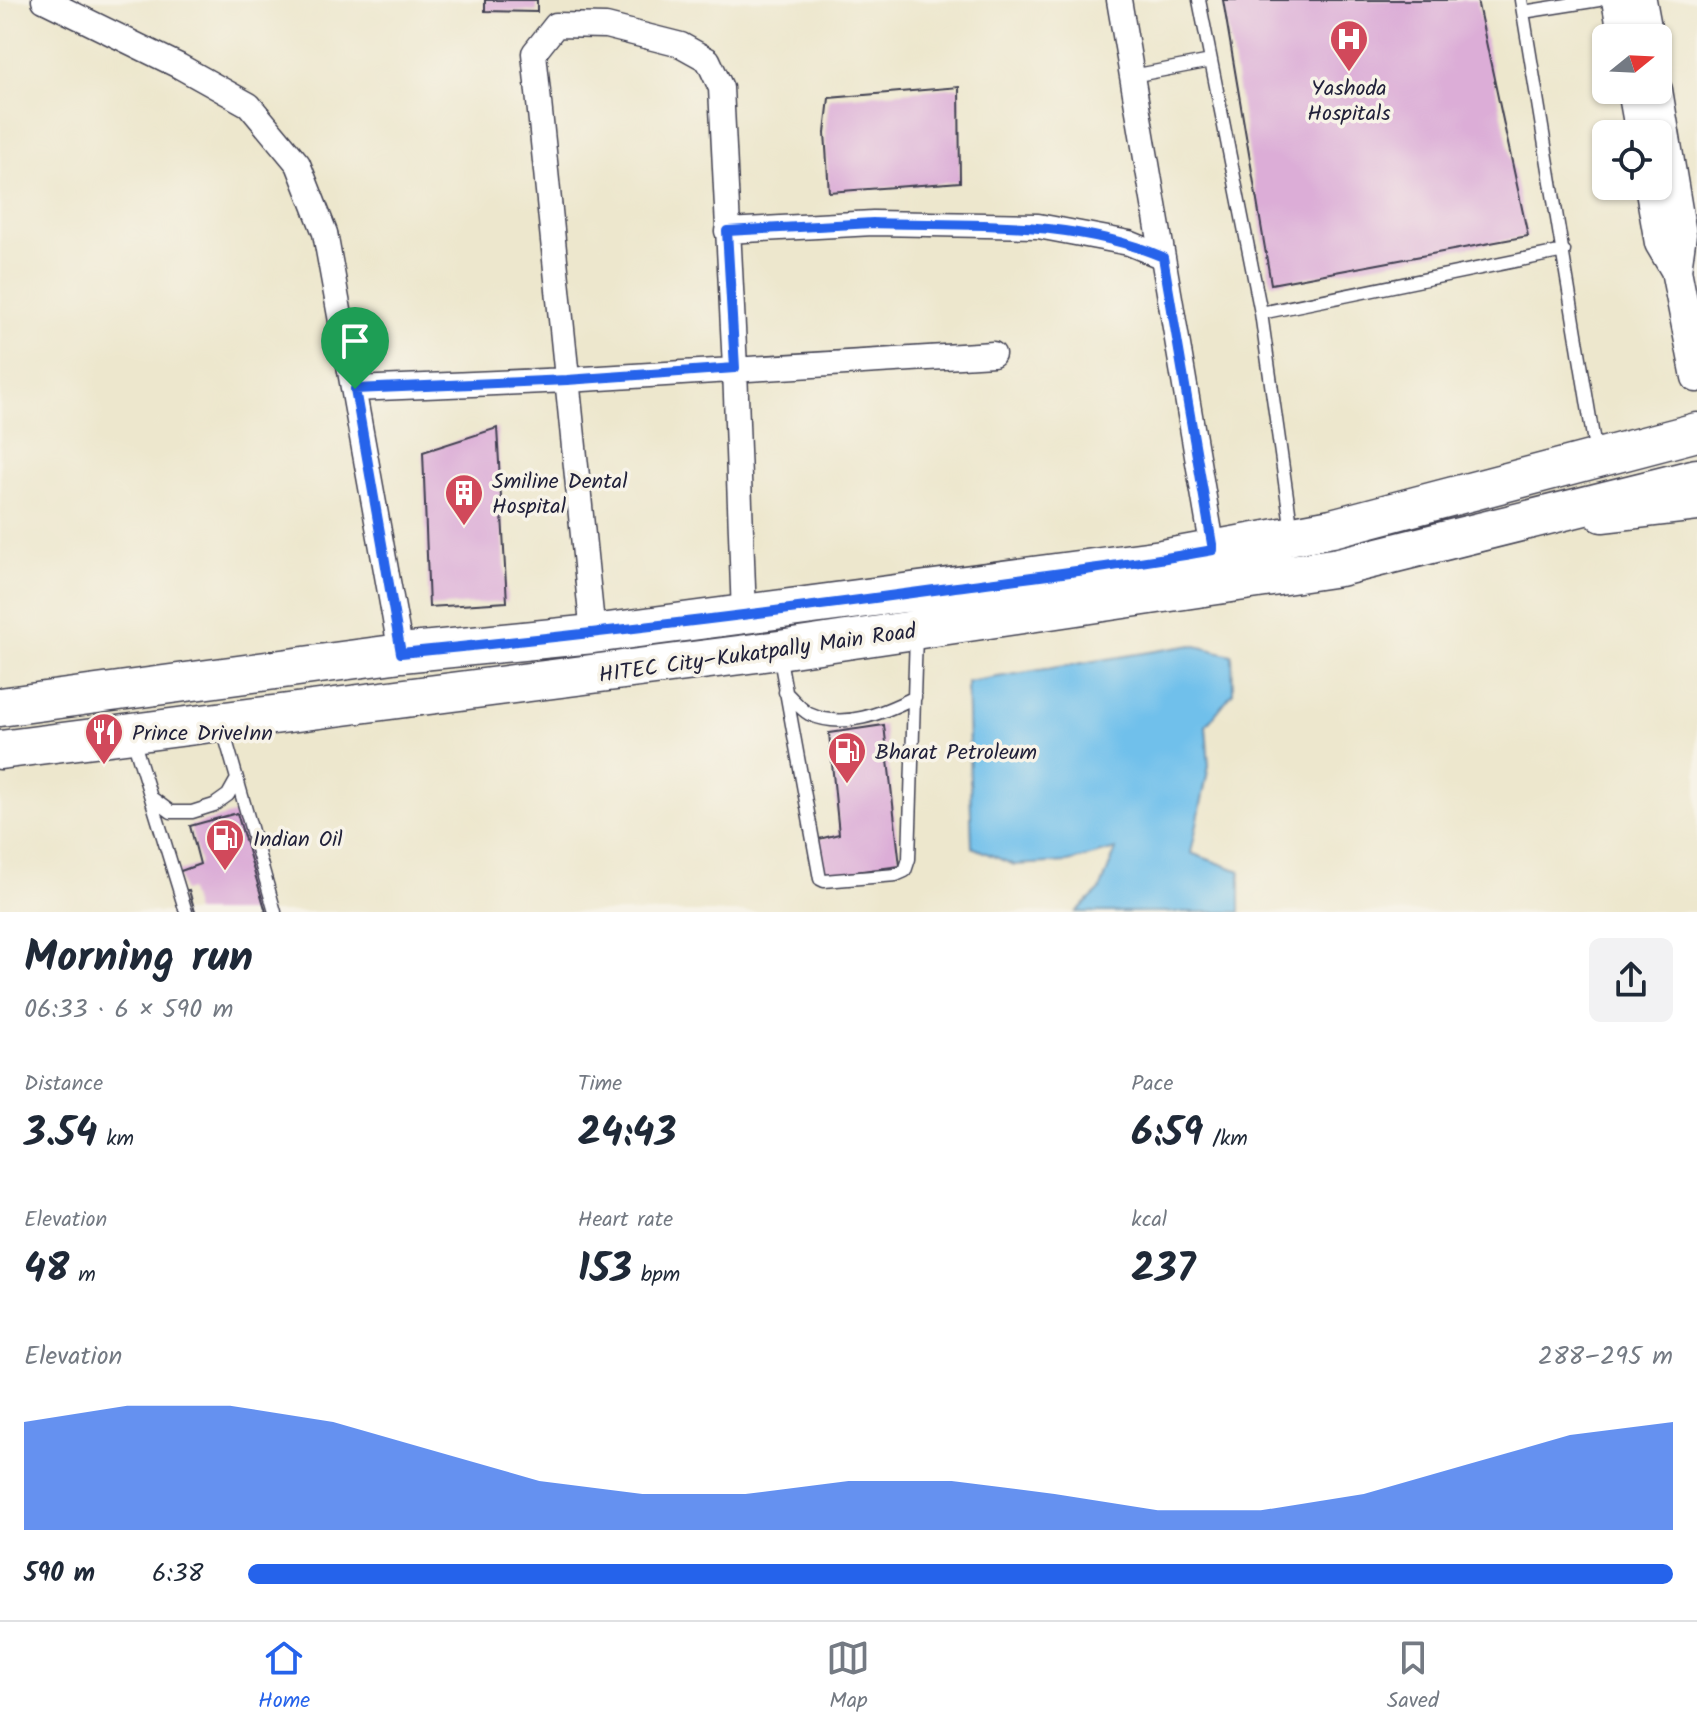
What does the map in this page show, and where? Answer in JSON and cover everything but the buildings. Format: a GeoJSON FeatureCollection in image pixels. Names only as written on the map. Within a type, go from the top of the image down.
{"type":"FeatureCollection","features":[{"type":"Feature","properties":{"kind":"main road","name":"HITEC City–Kukatpally Main Road"},"geometry":{"type":"LineString","coordinates":[[0,707],[401,653],[593,634],[1147,562],[1293,535],[1497,486],[1697,432]]}},
{"type":"Feature","properties":{"kind":"main road","name":"HITEC City–Kukatpally Main Road"},"geometry":{"type":"LineString","coordinates":[[0,750],[779,650],[1339,567],[1697,478]]}},
{"type":"Feature","properties":{"kind":"main road"},"geometry":{"type":"LineString","coordinates":[[1509,526],[1697,504]]}},
{"type":"Feature","properties":{"kind":"street"},"geometry":{"type":"LineString","coordinates":[[44,0],[179,66],[249,105],[298,164],[325,233],[401,653]]}},
{"type":"Feature","properties":{"kind":"street"},"geometry":{"type":"LineString","coordinates":[[1119,0],[1213,550]]}},
{"type":"Feature","properties":{"kind":"street"},"geometry":{"type":"LineString","coordinates":[[1617,0],[1621,24]]}},
{"type":"Feature","properties":{"kind":"street"},"geometry":{"type":"LineString","coordinates":[[1641,0],[1645,24]]}},
{"type":"Feature","properties":{"kind":"street"},"geometry":{"type":"LineString","coordinates":[[593,634],[534,53],[556,25],[606,26],[681,45],[708,60],[721,88],[744,615]]}},
{"type":"Feature","properties":{"kind":"street"},"geometry":{"type":"LineString","coordinates":[[1659,104],[1681,234],[1676,270],[1697,377]]}},
{"type":"Feature","properties":{"kind":"street"},"geometry":{"type":"LineString","coordinates":[[1652,200],[1660,243],[1676,270]]}},
{"type":"Feature","properties":{"kind":"street"},"geometry":{"type":"LineString","coordinates":[[727,231],[873,223],[1038,226],[1129,243],[1163,257]]}},
{"type":"Feature","properties":{"kind":"street"},"geometry":{"type":"LineString","coordinates":[[355,389],[567,380],[993,354]]}},
{"type":"Feature","properties":{"kind":"lane"},"geometry":{"type":"LineString","coordinates":[[1199,0],[1261,313],[1293,535]]}},
{"type":"Feature","properties":{"kind":"lane"},"geometry":{"type":"LineString","coordinates":[[1597,459],[1522,6],[1599,0]]}},
{"type":"Feature","properties":{"kind":"lane"},"geometry":{"type":"LineString","coordinates":[[1132,76],[1211,61]]}},
{"type":"Feature","properties":{"kind":"lane"},"geometry":{"type":"LineString","coordinates":[[1261,313],[1564,251]]}},
{"type":"Feature","properties":{"kind":"lane"},"geometry":{"type":"LineString","coordinates":[[779,650],[818,872],[824,881],[896,875],[905,871],[909,859],[916,631]]}},
{"type":"Feature","properties":{"kind":"lane"},"geometry":{"type":"LineString","coordinates":[[785,692],[806,713],[833,721],[883,713],[915,697]]}},
{"type":"Feature","properties":{"kind":"lane"},"geometry":{"type":"LineString","coordinates":[[222,723],[275,912]]}},
{"type":"Feature","properties":{"kind":"lane"},"geometry":{"type":"LineString","coordinates":[[132,735],[186,912]]}},
{"type":"Feature","properties":{"kind":"lane"},"geometry":{"type":"LineString","coordinates":[[152,798],[171,812],[192,812],[214,805],[228,795],[237,779]]}},
{"type":"Feature","properties":{"kind":"water"},"geometry":{"type":"Polygon","coordinates":[[[1192,645],[1232,655],[1233,692],[1206,726],[1209,766],[1191,853],[1240,871],[1240,912],[1076,912],[1100,890],[1116,849],[1068,862],[1014,865],[972,847],[967,682],[1192,645]]]}},
{"type":"Feature","properties":{"kind":"place","name":"Yashoda Hospitals"},"geometry":{"type":"Point","coordinates":[1349,73]}},
{"type":"Feature","properties":{"kind":"place","name":"Smiline Dental Hospital"},"geometry":{"type":"Point","coordinates":[464,527]}},
{"type":"Feature","properties":{"kind":"place","name":"Prince DriveInn"},"geometry":{"type":"Point","coordinates":[104,766]}},
{"type":"Feature","properties":{"kind":"place","name":"Bharat Petroleum"},"geometry":{"type":"Point","coordinates":[847,785]}},
{"type":"Feature","properties":{"kind":"place","name":"Indian Oil"},"geometry":{"type":"Point","coordinates":[225,872]}},
{"type":"Feature","properties":{"kind":"route"},"geometry":{"type":"LineString","coordinates":[[873,223],[1038,226],[1075,232],[1129,243],[1163,257],[1213,550],[593,634],[401,653],[355,389],[567,380],[735,368],[727,231],[873,223]]}}]}
